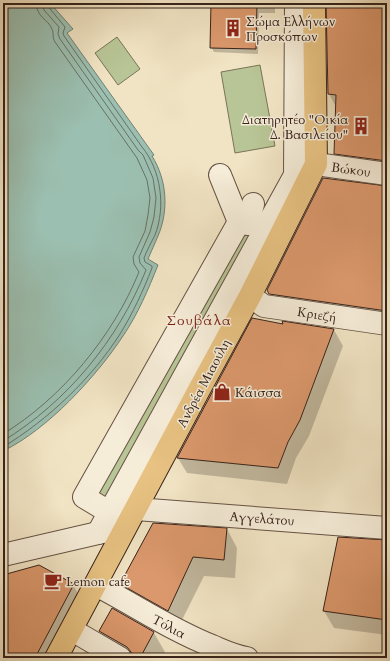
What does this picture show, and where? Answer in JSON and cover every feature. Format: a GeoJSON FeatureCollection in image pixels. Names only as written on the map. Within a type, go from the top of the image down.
{"type":"FeatureCollection","features":[{"type":"Feature","properties":{"kind":"main road","name":"Ανδρέα Μιαούλη"},"geometry":{"type":"LineString","coordinates":[[56,658],[250,296],[316,164],[314,3]]}},
{"type":"Feature","properties":{"kind":"street"},"geometry":{"type":"LineString","coordinates":[[109,512],[84,497],[170,342],[251,220],[295,175],[296,3]]}},
{"type":"Feature","properties":{"kind":"street","name":"Βώκου"},"geometry":{"type":"LineString","coordinates":[[316,164],[387,174]]}},
{"type":"Feature","properties":{"kind":"street"},"geometry":{"type":"LineString","coordinates":[[220,175],[251,220]]}},
{"type":"Feature","properties":{"kind":"street"},"geometry":{"type":"LineString","coordinates":[[98,533],[251,220]]}},
{"type":"Feature","properties":{"kind":"street","name":"Κριεζή"},"geometry":{"type":"LineString","coordinates":[[250,296],[264,306],[387,324]]}},
{"type":"Feature","properties":{"kind":"street","name":"Αγγελάτου"},"geometry":{"type":"LineString","coordinates":[[3,555],[98,533],[132,517],[387,528]]}},
{"type":"Feature","properties":{"kind":"street","name":"Τόλια"},"geometry":{"type":"LineString","coordinates":[[96,585],[160,622],[196,640],[237,656],[247,658]]}},
{"type":"Feature","properties":{"kind":"street"},"geometry":{"type":"LineString","coordinates":[[72,630],[120,658]]}},
{"type":"Feature","properties":{"kind":"shaded area"},"geometry":{"type":"Polygon","coordinates":[[[117,37],[140,69],[118,85],[95,53],[117,37]]]}},
{"type":"Feature","properties":{"kind":"shaded area"},"geometry":{"type":"Polygon","coordinates":[[[260,65],[275,146],[235,153],[221,72],[260,65]]]}},
{"type":"Feature","properties":{"kind":"shaded area"},"geometry":{"type":"Polygon","coordinates":[[[239,222],[264,231],[109,512],[84,497],[239,222]]]}},
{"type":"Feature","properties":{"kind":"water"},"geometry":{"type":"Polygon","coordinates":[[[3,3],[50,3],[73,29],[67,33],[154,155],[152,156],[161,175],[165,195],[165,206],[162,226],[148,259],[158,265],[138,310],[123,336],[85,385],[69,401],[37,430],[20,442],[3,451],[3,3]]]}},
{"type":"Feature","properties":{"kind":"building","name":"Σώμα Ελλήνων Προσκόπων"},"geometry":{"type":"Polygon","coordinates":[[[211,3],[257,3],[256,49],[210,48],[211,3]]]}},
{"type":"Feature","properties":{"kind":"building"},"geometry":{"type":"Polygon","coordinates":[[[326,3],[387,3],[387,161],[334,154],[336,95],[328,94],[326,3]]]}},
{"type":"Feature","properties":{"kind":"building"},"geometry":{"type":"Polygon","coordinates":[[[323,178],[387,186],[387,311],[269,294],[267,290],[323,178]]]}},
{"type":"Feature","properties":{"kind":"building"},"geometry":{"type":"Polygon","coordinates":[[[252,318],[283,324],[282,321],[334,329],[300,420],[288,442],[278,468],[177,458],[252,318]]]}},
{"type":"Feature","properties":{"kind":"building"},"geometry":{"type":"Polygon","coordinates":[[[153,523],[227,528],[224,560],[193,557],[168,611],[120,584],[153,523]]]}},
{"type":"Feature","properties":{"kind":"building"},"geometry":{"type":"Polygon","coordinates":[[[338,537],[387,540],[387,620],[323,611],[338,537]]]}},
{"type":"Feature","properties":{"kind":"building"},"geometry":{"type":"Polygon","coordinates":[[[39,565],[74,584],[35,658],[3,658],[3,575],[39,565]]]}},
{"type":"Feature","properties":{"kind":"building"},"geometry":{"type":"Polygon","coordinates":[[[112,608],[154,632],[140,658],[132,658],[131,652],[127,647],[99,631],[112,608]]]}},
{"type":"Feature","properties":{"kind":"place","name":"Σώμα Ελλήνων Προσκόπων"},"geometry":{"type":"Point","coordinates":[233,28]}},
{"type":"Feature","properties":{"kind":"place","name":"Διατηρητέο \"Οικία Δ. Βασιλείου\""},"geometry":{"type":"Point","coordinates":[361,126]}},
{"type":"Feature","properties":{"kind":"place","name":"Κάισσα"},"geometry":{"type":"Point","coordinates":[222,392]}},
{"type":"Feature","properties":{"kind":"place","name":"Lemon cafe"},"geometry":{"type":"Point","coordinates":[53,581]}},
{"type":"Feature","properties":{"kind":"district","name":"Σουβάλα"},"geometry":{"type":"Point","coordinates":[199,320]}}]}
